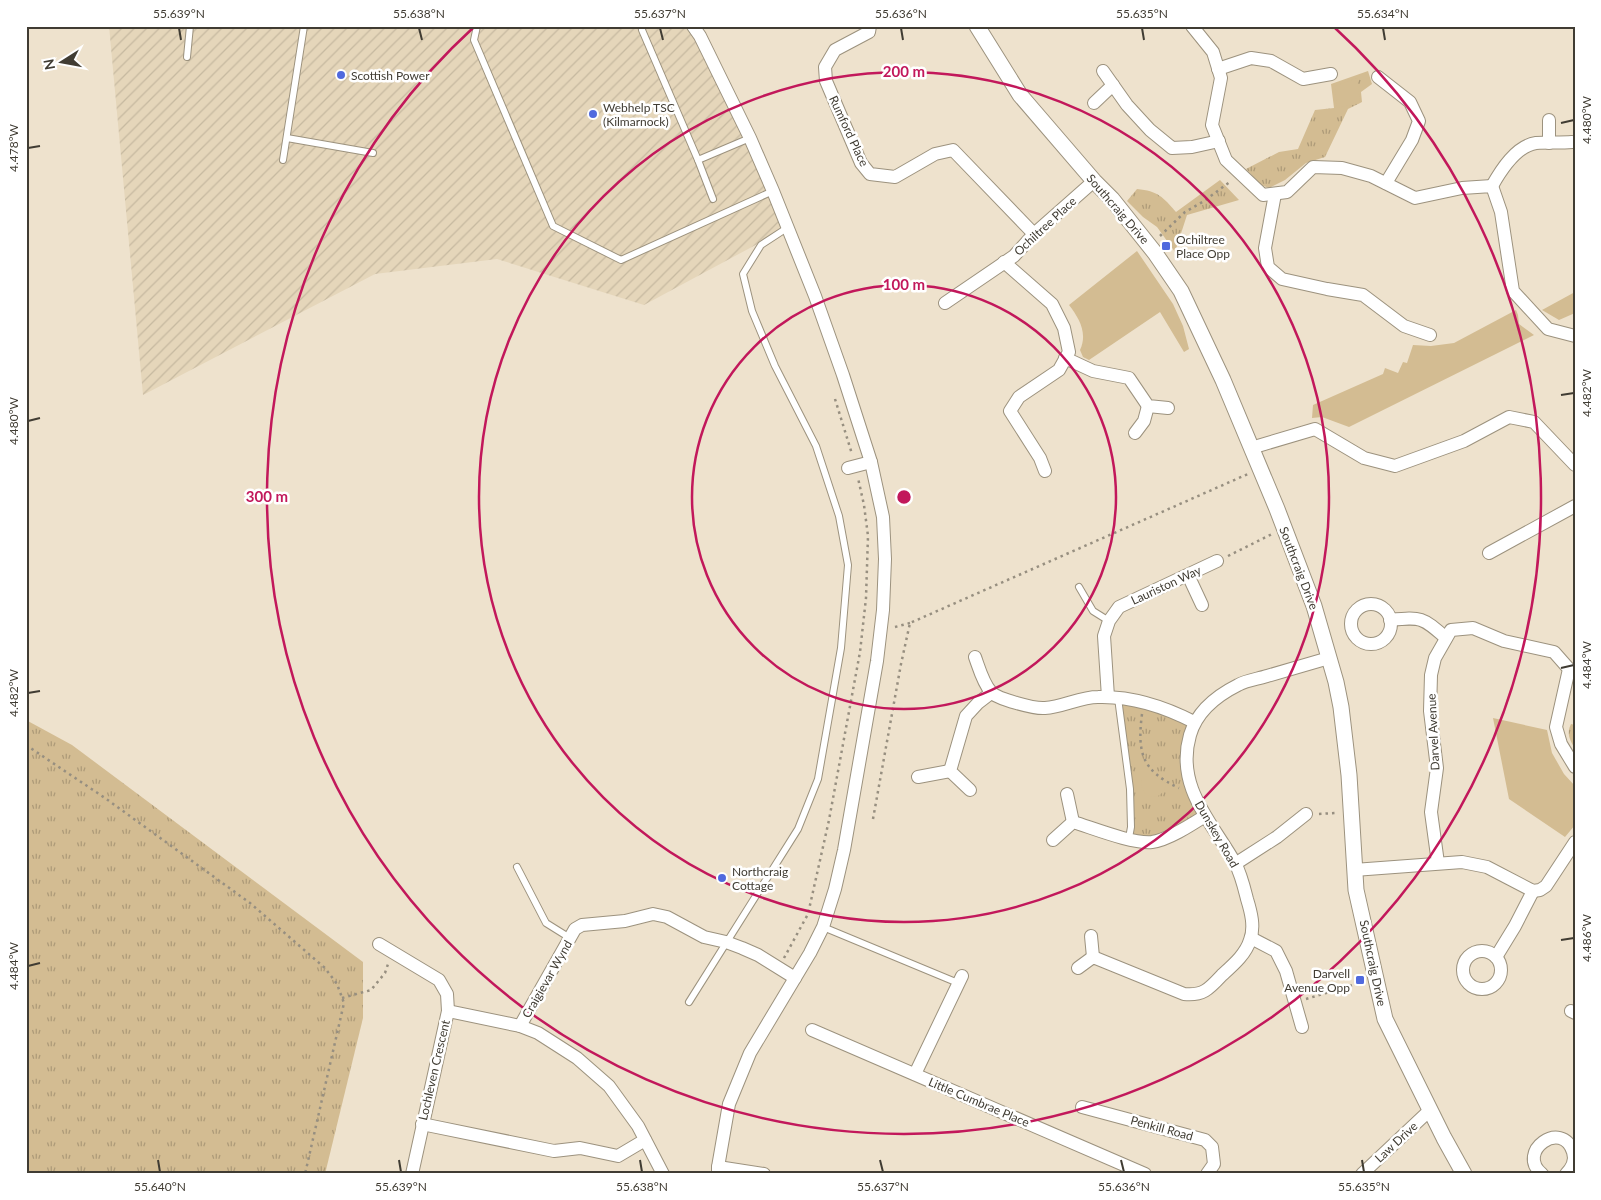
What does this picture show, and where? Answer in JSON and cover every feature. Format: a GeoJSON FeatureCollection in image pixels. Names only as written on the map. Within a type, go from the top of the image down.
{"type":"FeatureCollection","features":[{"type":"Feature","properties":{"kind":"street"},"geometry":{"type":"LineString","coordinates":[[693,26],[700,36],[750,138],[815,296],[871,462],[883,518],[885,559],[883,610],[877,661],[844,850],[835,889],[823,927],[750,1053],[729,1104],[718,1170],[764,1174]]}},
{"type":"Feature","properties":{"kind":"street","name":"Rumford Place"},"geometry":{"type":"LineString","coordinates":[[870,26],[869,32],[835,50],[825,67],[826,80],[861,163],[870,174],[895,177],[935,154],[953,150],[1034,234]]}},
{"type":"Feature","properties":{"kind":"street","name":"Southcraig Drive"},"geometry":{"type":"LineString","coordinates":[[977,26],[1020,95],[1094,181],[1112,199],[1150,245],[1182,291],[1223,380],[1314,606],[1329,658],[1341,707],[1349,775],[1356,890],[1385,1019],[1464,1174]]}},
{"type":"Feature","properties":{"kind":"street"},"geometry":{"type":"LineString","coordinates":[[1192,26],[1213,52],[1221,78],[1212,125],[1226,160],[1263,195],[1286,192],[1313,167],[1342,168],[1371,176],[1415,198],[1462,188],[1492,186]]}},
{"type":"Feature","properties":{"kind":"street"},"geometry":{"type":"LineString","coordinates":[[1218,69],[1251,58],[1271,61],[1304,79],[1331,74]]}},
{"type":"Feature","properties":{"kind":"street"},"geometry":{"type":"LineString","coordinates":[[1103,71],[1127,104],[1150,130],[1172,148],[1192,147],[1219,141]]}},
{"type":"Feature","properties":{"kind":"street"},"geometry":{"type":"LineString","coordinates":[[1378,77],[1410,102],[1419,121],[1412,140],[1386,184]]}},
{"type":"Feature","properties":{"kind":"street"},"geometry":{"type":"LineString","coordinates":[[1094,103],[1113,85]]}},
{"type":"Feature","properties":{"kind":"street"},"geometry":{"type":"LineString","coordinates":[[1549,120],[1549,143]]}},
{"type":"Feature","properties":{"kind":"street"},"geometry":{"type":"LineString","coordinates":[[1572,142],[1534,143],[1512,156],[1492,186],[1501,212],[1513,290],[1548,329],[1575,336]]}},
{"type":"Feature","properties":{"kind":"street","name":"Ochiltree Place"},"geometry":{"type":"LineString","coordinates":[[945,303],[1014,256],[1034,234],[1094,181]]}},
{"type":"Feature","properties":{"kind":"street"},"geometry":{"type":"LineString","coordinates":[[1275,194],[1265,248],[1268,267],[1282,279],[1327,290],[1363,295],[1404,326],[1430,335]]}},
{"type":"Feature","properties":{"kind":"street"},"geometry":{"type":"LineString","coordinates":[[1004,262],[1052,304],[1064,328],[1069,352],[1059,370],[1020,397],[1010,411],[1040,458],[1045,471]]}},
{"type":"Feature","properties":{"kind":"street"},"geometry":{"type":"LineString","coordinates":[[1065,358],[1093,371],[1129,378],[1148,406],[1144,421],[1135,433]]}},
{"type":"Feature","properties":{"kind":"street"},"geometry":{"type":"LineString","coordinates":[[1148,406],[1168,408]]}},
{"type":"Feature","properties":{"kind":"street"},"geometry":{"type":"LineString","coordinates":[[1251,448],[1315,429],[1364,458],[1395,466],[1464,440],[1509,417],[1534,422],[1575,465]]}},
{"type":"Feature","properties":{"kind":"street"},"geometry":{"type":"LineString","coordinates":[[848,468],[871,462]]}},
{"type":"Feature","properties":{"kind":"street"},"geometry":{"type":"LineString","coordinates":[[1489,553],[1575,506]]}},
{"type":"Feature","properties":{"kind":"street","name":"Lauriston Way"},"geometry":{"type":"LineString","coordinates":[[1109,621],[1119,607],[1217,562]]}},
{"type":"Feature","properties":{"kind":"street"},"geometry":{"type":"LineString","coordinates":[[1188,575],[1202,605]]}},
{"type":"Feature","properties":{"kind":"street"},"geometry":{"type":"LineString","coordinates":[[1390,620],[1414,618],[1428,622],[1446,638],[1451,630],[1473,628],[1504,641],[1554,652],[1569,669],[1556,726],[1561,744],[1575,768]]}},
{"type":"Feature","properties":{"kind":"street"},"geometry":{"type":"LineString","coordinates":[[1109,621],[1104,636],[1114,697]]}},
{"type":"Feature","properties":{"kind":"street","name":"Darvel Avenue"},"geometry":{"type":"LineString","coordinates":[[1438,863],[1431,812],[1437,768],[1430,711],[1431,675],[1435,658],[1446,638]]}},
{"type":"Feature","properties":{"kind":"street"},"geometry":{"type":"LineString","coordinates":[[975,657],[983,679],[991,693],[1011,701],[1044,708],[1096,697],[1114,697],[1144,703],[1194,722]]}},
{"type":"Feature","properties":{"kind":"street","name":"Dunskey Road"},"geometry":{"type":"LineString","coordinates":[[1251,938],[1250,907],[1235,864],[1204,816],[1190,786],[1187,745],[1194,722],[1209,703],[1239,684],[1329,658]]}},
{"type":"Feature","properties":{"kind":"street"},"geometry":{"type":"LineString","coordinates":[[950,771],[966,716],[978,702],[991,693]]}},
{"type":"Feature","properties":{"kind":"street"},"geometry":{"type":"LineString","coordinates":[[918,777],[950,771]]}},
{"type":"Feature","properties":{"kind":"street"},"geometry":{"type":"LineString","coordinates":[[950,771],[970,790]]}},
{"type":"Feature","properties":{"kind":"street"},"geometry":{"type":"LineString","coordinates":[[1067,794],[1073,822]]}},
{"type":"Feature","properties":{"kind":"street"},"geometry":{"type":"LineString","coordinates":[[1235,864],[1277,837],[1306,814]]}},
{"type":"Feature","properties":{"kind":"street"},"geometry":{"type":"LineString","coordinates":[[1073,822],[1138,841],[1152,842],[1165,838],[1204,816]]}},
{"type":"Feature","properties":{"kind":"street"},"geometry":{"type":"LineString","coordinates":[[1053,840],[1073,822]]}},
{"type":"Feature","properties":{"kind":"street"},"geometry":{"type":"LineString","coordinates":[[1354,870],[1462,862],[1488,867],[1533,891],[1540,890],[1546,886],[1575,842]]}},
{"type":"Feature","properties":{"kind":"street"},"geometry":{"type":"LineString","coordinates":[[1496,957],[1533,891]]}},
{"type":"Feature","properties":{"kind":"street","name":"Craigievar Wynd"},"geometry":{"type":"LineString","coordinates":[[520,1026],[575,929],[582,925],[625,921],[653,914],[668,917],[704,937],[726,942],[758,955],[795,978]]}},
{"type":"Feature","properties":{"kind":"street"},"geometry":{"type":"LineString","coordinates":[[1091,936],[1093,957]]}},
{"type":"Feature","properties":{"kind":"street"},"geometry":{"type":"LineString","coordinates":[[1093,957],[1184,994],[1196,995],[1206,990],[1221,977],[1247,950],[1251,938],[1276,951],[1286,971],[1302,1027]]}},
{"type":"Feature","properties":{"kind":"street"},"geometry":{"type":"LineString","coordinates":[[379,944],[439,980],[448,994],[448,1011]]}},
{"type":"Feature","properties":{"kind":"street"},"geometry":{"type":"LineString","coordinates":[[1078,968],[1093,957]]}},
{"type":"Feature","properties":{"kind":"street"},"geometry":{"type":"LineString","coordinates":[[915,1074],[960,980]]}},
{"type":"Feature","properties":{"kind":"street","name":"Lochleven Crescent"},"geometry":{"type":"LineString","coordinates":[[412,1174],[448,1011],[520,1026],[538,1033],[577,1058],[609,1086],[638,1126],[663,1174]]}},
{"type":"Feature","properties":{"kind":"street","name":"Little Cumbrae Place"},"geometry":{"type":"LineString","coordinates":[[812,1030],[1145,1174]]}},
{"type":"Feature","properties":{"kind":"street","name":"Penkill Road"},"geometry":{"type":"LineString","coordinates":[[1082,1107],[1205,1140],[1212,1147],[1214,1164],[1208,1174]]}},
{"type":"Feature","properties":{"kind":"street","name":"Law Drive"},"geometry":{"type":"LineString","coordinates":[[1362,1174],[1430,1110]]}},
{"type":"Feature","properties":{"kind":"street"},"geometry":{"type":"LineString","coordinates":[[422,1124],[554,1151],[580,1148],[618,1156],[645,1140]]}},
{"type":"Feature","properties":{"kind":"street"},"geometry":{"type":"LineString","coordinates":[[1542,1174],[1535,1164],[1535,1150],[1543,1141],[1557,1138],[1570,1146],[1574,1154],[1571,1169],[1566,1174]]}},
{"type":"Feature","properties":{"kind":"lane"},"geometry":{"type":"LineString","coordinates":[[188,57],[190,26]]}},
{"type":"Feature","properties":{"kind":"lane"},"geometry":{"type":"LineString","coordinates":[[283,160],[304,26]]}},
{"type":"Feature","properties":{"kind":"lane"},"geometry":{"type":"LineString","coordinates":[[477,26],[474,40],[553,226],[621,260],[773,191]]}},
{"type":"Feature","properties":{"kind":"lane"},"geometry":{"type":"LineString","coordinates":[[642,30],[714,199]]}},
{"type":"Feature","properties":{"kind":"lane"},"geometry":{"type":"LineString","coordinates":[[287,138],[373,153]]}},
{"type":"Feature","properties":{"kind":"lane"},"geometry":{"type":"LineString","coordinates":[[698,160],[750,138]]}},
{"type":"Feature","properties":{"kind":"lane"},"geometry":{"type":"LineString","coordinates":[[689,1002],[798,829],[818,779],[841,648],[848,565],[839,516],[816,446],[775,366],[752,311],[743,274],[761,245],[787,228]]}},
{"type":"Feature","properties":{"kind":"lane"},"geometry":{"type":"LineString","coordinates":[[1079,587],[1092,611],[1109,621]]}},
{"type":"Feature","properties":{"kind":"lane"},"geometry":{"type":"LineString","coordinates":[[1114,697],[1130,789],[1131,827],[1129,838]]}},
{"type":"Feature","properties":{"kind":"lane"},"geometry":{"type":"LineString","coordinates":[[517,867],[546,923],[570,938]]}},
{"type":"Feature","properties":{"kind":"lane"},"geometry":{"type":"LineString","coordinates":[[823,927],[960,980]]}},
{"type":"Feature","properties":{"kind":"path"},"geometry":{"type":"LineString","coordinates":[[1150,245],[1185,212],[1224,187],[1240,173]]}},
{"type":"Feature","properties":{"kind":"path"},"geometry":{"type":"LineString","coordinates":[[874,818],[910,623],[1260,468]]}},
{"type":"Feature","properties":{"kind":"path"},"geometry":{"type":"LineString","coordinates":[[1217,562],[1284,528]]}},
{"type":"Feature","properties":{"kind":"path"},"geometry":{"type":"LineString","coordinates":[[1144,703],[1140,744],[1146,763],[1152,770],[1171,784],[1181,789],[1190,786]]}},
{"type":"Feature","properties":{"kind":"path"},"geometry":{"type":"LineString","coordinates":[[26,745],[105,798],[250,903],[325,968],[337,984],[344,1003],[305,1174]]}},
{"type":"Feature","properties":{"kind":"path"},"geometry":{"type":"LineString","coordinates":[[1306,814],[1350,813]]}},
{"type":"Feature","properties":{"kind":"path"},"geometry":{"type":"LineString","coordinates":[[342,998],[371,990],[385,973],[393,953]]}},
{"type":"Feature","properties":{"kind":"path"},"geometry":{"type":"LineString","coordinates":[[1295,1003],[1377,978]]}},
{"type":"Feature","properties":{"kind":"shaded area"},"geometry":{"type":"Polygon","coordinates":[[[109,26],[685,26],[700,36],[787,228],[644,305],[497,259],[375,274],[143,395],[109,26]]]}},
{"type":"Feature","properties":{"kind":"green space"},"geometry":{"type":"Polygon","coordinates":[[[1368,71],[1372,84],[1361,92],[1362,102],[1348,109],[1325,157],[1306,163],[1285,180],[1269,188],[1261,185],[1246,169],[1279,152],[1298,149],[1315,110],[1334,108],[1331,84],[1368,71]]]}},
{"type":"Feature","properties":{"kind":"green space"},"geometry":{"type":"Polygon","coordinates":[[[1357,78],[1360,103],[1337,108],[1335,86],[1357,78]]]}},
{"type":"Feature","properties":{"kind":"green space"},"geometry":{"type":"Polygon","coordinates":[[[1220,180],[1239,200],[1187,215],[1175,252],[1157,227],[1143,217],[1127,201],[1137,189],[1150,191],[1160,196],[1176,212],[1220,180]]]}},
{"type":"Feature","properties":{"kind":"green space"},"geometry":{"type":"Polygon","coordinates":[[[1137,251],[1173,304],[1183,326],[1189,349],[1184,352],[1160,312],[1089,360],[1083,357],[1080,350],[1083,332],[1079,320],[1069,305],[1137,251]]]}},
{"type":"Feature","properties":{"kind":"green space"},"geometry":{"type":"Polygon","coordinates":[[[1575,292],[1575,313],[1559,320],[1542,310],[1575,292]]]}},
{"type":"Feature","properties":{"kind":"green space"},"geometry":{"type":"Polygon","coordinates":[[[1516,310],[1519,324],[1534,335],[1349,427],[1322,417],[1312,418],[1313,405],[1383,374],[1385,368],[1398,373],[1403,362],[1407,363],[1413,345],[1431,346],[1454,343],[1516,310]]]}},
{"type":"Feature","properties":{"kind":"green space"},"geometry":{"type":"Polygon","coordinates":[[[1120,700],[1192,724],[1185,746],[1202,815],[1165,836],[1131,836],[1120,700]]]}},
{"type":"Feature","properties":{"kind":"green space"},"geometry":{"type":"Polygon","coordinates":[[[1493,718],[1547,730],[1552,753],[1564,774],[1575,786],[1575,825],[1565,837],[1509,799],[1493,718]]]}},
{"type":"Feature","properties":{"kind":"green space"},"geometry":{"type":"Polygon","coordinates":[[[26,720],[72,745],[363,962],[363,1018],[325,1174],[26,1174],[26,720]]]}},
{"type":"Feature","properties":{"kind":"green space"},"geometry":{"type":"Polygon","coordinates":[[[1571,724],[1575,725],[1575,749],[1569,734],[1571,724]]]}},
{"type":"Feature","properties":{"kind":"green space"},"geometry":{"type":"Polygon","coordinates":[[[1150,773],[1166,784],[1164,791],[1155,797],[1146,794],[1141,784],[1142,777],[1150,773]]]}},
{"type":"Feature","properties":{"kind":"place","name":"Scottish Power"},"geometry":{"type":"Point","coordinates":[341,75]}},
{"type":"Feature","properties":{"kind":"place","name":"Webhelp TSC (Kilmarnock)"},"geometry":{"type":"Point","coordinates":[593,114]}},
{"type":"Feature","properties":{"kind":"place","name":"Ochiltree Place Opp"},"geometry":{"type":"Point","coordinates":[1166,246]}},
{"type":"Feature","properties":{"kind":"place","name":"Northcraig Cottage"},"geometry":{"type":"Point","coordinates":[722,878]}},
{"type":"Feature","properties":{"kind":"place","name":"Darvell Avenue Opp"},"geometry":{"type":"Point","coordinates":[1360,980]}}]}
